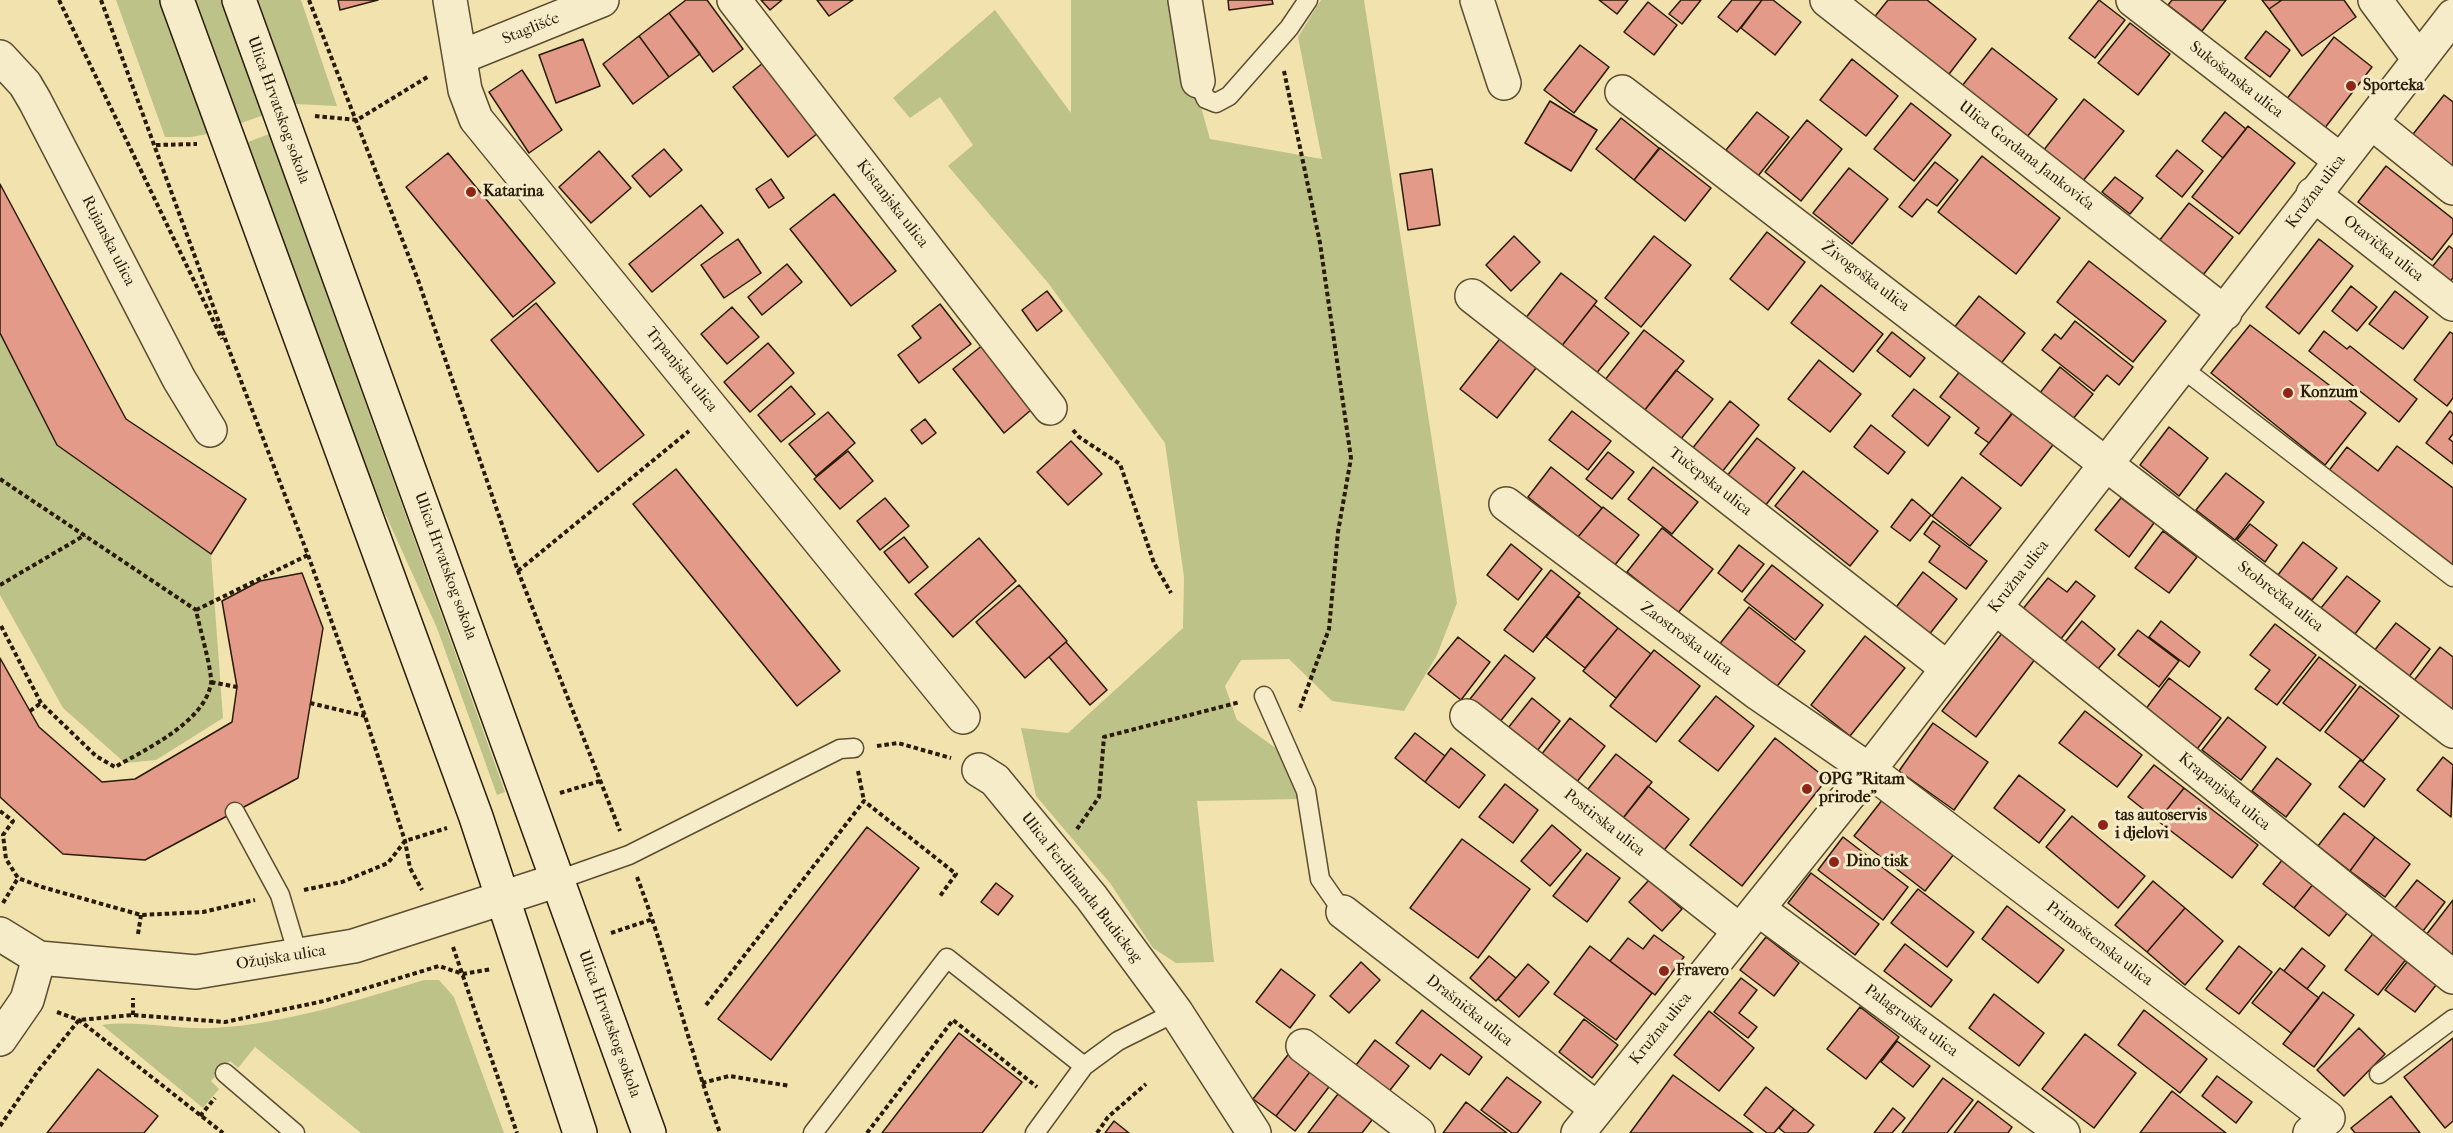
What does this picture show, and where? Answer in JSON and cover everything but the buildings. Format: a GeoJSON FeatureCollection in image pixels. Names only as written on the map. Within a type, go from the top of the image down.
{"type":"FeatureCollection","features":[{"type":"Feature","properties":{"kind":"street"},"geometry":{"type":"LineString","coordinates":[[177,0],[504,898],[580,1133]]}},
{"type":"Feature","properties":{"kind":"street","name":"Ulica Hrvatskog sokola"},"geometry":{"type":"LineString","coordinates":[[238,0],[649,1133]]}},
{"type":"Feature","properties":{"kind":"street","name":"Trpanjska ulica"},"geometry":{"type":"LineString","coordinates":[[450,0],[465,90],[476,118],[963,717]]}},
{"type":"Feature","properties":{"kind":"street","name":"Staglišće"},"geometry":{"type":"LineString","coordinates":[[461,57],[602,0]]}},
{"type":"Feature","properties":{"kind":"street","name":"Kistanjska ulica"},"geometry":{"type":"LineString","coordinates":[[734,0],[1050,408]]}},
{"type":"Feature","properties":{"kind":"street"},"geometry":{"type":"LineString","coordinates":[[1185,0],[1198,81]]}},
{"type":"Feature","properties":{"kind":"street"},"geometry":{"type":"LineString","coordinates":[[1476,0],[1504,83]]}},
{"type":"Feature","properties":{"kind":"street","name":"Ulica Gordana Jankovića"},"geometry":{"type":"LineString","coordinates":[[1827,0],[2225,313]]}},
{"type":"Feature","properties":{"kind":"street","name":"Sukošanska ulica"},"geometry":{"type":"LineString","coordinates":[[2133,0],[2340,160]]}},
{"type":"Feature","properties":{"kind":"street"},"geometry":{"type":"LineString","coordinates":[[2375,0],[2418,58]]}},
{"type":"Feature","properties":{"kind":"street","name":"Kružna ulica"},"geometry":{"type":"LineString","coordinates":[[1587,1121],[1869,770],[2225,313],[2418,58],[2453,16]]}},
{"type":"Feature","properties":{"kind":"street","name":"Rujanska ulica"},"geometry":{"type":"LineString","coordinates":[[0,57],[11,67],[30,93],[179,379],[210,430]]}},
{"type":"Feature","properties":{"kind":"street","name":"Živogoška ulica"},"geometry":{"type":"LineString","coordinates":[[1622,92],[2108,463]]}},
{"type":"Feature","properties":{"kind":"street"},"geometry":{"type":"LineString","coordinates":[[2371,122],[2453,188]]}},
{"type":"Feature","properties":{"kind":"street","name":"Otavička ulica"},"geometry":{"type":"LineString","coordinates":[[2313,195],[2453,304]]}},
{"type":"Feature","properties":{"kind":"street","name":"Tučepska ulica"},"geometry":{"type":"LineString","coordinates":[[1472,296],[1947,668]]}},
{"type":"Feature","properties":{"kind":"street","name":"Stobrečka ulica"},"geometry":{"type":"LineString","coordinates":[[2108,463],[2453,731]]}},
{"type":"Feature","properties":{"kind":"street","name":"Zaostroška ulica"},"geometry":{"type":"LineString","coordinates":[[1506,504],[1759,694],[1869,770]]}},
{"type":"Feature","properties":{"kind":"street","name":"Krapanjska ulica"},"geometry":{"type":"LineString","coordinates":[[1995,607],[2453,977]]}},
{"type":"Feature","properties":{"kind":"street","name":"Postirska ulica"},"geometry":{"type":"LineString","coordinates":[[1467,716],[1749,920]]}},
{"type":"Feature","properties":{"kind":"street","name":"Ulica Ferdinanda Budickog"},"geometry":{"type":"LineString","coordinates":[[979,770],[995,780],[1058,857],[1176,1012],[1254,1133]]}},
{"type":"Feature","properties":{"kind":"street","name":"Primoštenska ulica"},"geometry":{"type":"LineString","coordinates":[[1869,770],[2319,1126]]}},
{"type":"Feature","properties":{"kind":"street","name":"Ožujska ulica"},"geometry":{"type":"LineString","coordinates":[[0,934],[39,958],[196,972],[354,946],[558,880]]}},
{"type":"Feature","properties":{"kind":"street","name":"Drašnička ulica"},"geometry":{"type":"LineString","coordinates":[[1343,912],[1587,1121]]}},
{"type":"Feature","properties":{"kind":"street","name":"Palagruška ulica"},"geometry":{"type":"LineString","coordinates":[[1749,920],[2063,1133]]}},
{"type":"Feature","properties":{"kind":"street"},"geometry":{"type":"LineString","coordinates":[[0,1039],[27,1000],[39,958]]}},
{"type":"Feature","properties":{"kind":"street"},"geometry":{"type":"LineString","coordinates":[[1303,1046],[1418,1133]]}},
{"type":"Feature","properties":{"kind":"lane"},"geometry":{"type":"LineString","coordinates":[[1198,81],[1206,99],[1216,103],[1229,96],[1278,41],[1308,0]]}},
{"type":"Feature","properties":{"kind":"lane"},"geometry":{"type":"LineString","coordinates":[[2182,368],[2453,577]]}},
{"type":"Feature","properties":{"kind":"lane"},"geometry":{"type":"LineString","coordinates":[[1264,696],[1306,791],[1320,879],[1343,912]]}},
{"type":"Feature","properties":{"kind":"lane"},"geometry":{"type":"LineString","coordinates":[[558,880],[629,855],[840,749],[854,748]]}},
{"type":"Feature","properties":{"kind":"lane"},"geometry":{"type":"LineString","coordinates":[[235,812],[280,895],[298,955]]}},
{"type":"Feature","properties":{"kind":"lane"},"geometry":{"type":"LineString","coordinates":[[813,1133],[947,958],[1084,1066]]}},
{"type":"Feature","properties":{"kind":"lane"},"geometry":{"type":"LineString","coordinates":[[1035,1133],[1084,1066],[1118,1041],[1176,1012]]}},
{"type":"Feature","properties":{"kind":"lane"},"geometry":{"type":"LineString","coordinates":[[2379,1074],[2453,1019]]}},
{"type":"Feature","properties":{"kind":"lane"},"geometry":{"type":"LineString","coordinates":[[225,1073],[295,1133]]}},
{"type":"Feature","properties":{"kind":"path"},"geometry":{"type":"LineString","coordinates":[[59,0],[231,355]]}},
{"type":"Feature","properties":{"kind":"path"},"geometry":{"type":"LineString","coordinates":[[101,0],[366,716],[405,840],[410,868]]}},
{"type":"Feature","properties":{"kind":"path"},"geometry":{"type":"LineString","coordinates":[[309,0],[418,280],[518,572],[653,920],[702,1083],[720,1133]]}},
{"type":"Feature","properties":{"kind":"path"},"geometry":{"type":"LineString","coordinates":[[1278,41],[1320,243],[1351,458],[1338,532],[1329,629],[1286,747]]}},
{"type":"Feature","properties":{"kind":"path"},"geometry":{"type":"LineString","coordinates":[[314,116],[357,120],[461,57]]}},
{"type":"Feature","properties":{"kind":"path"},"geometry":{"type":"LineString","coordinates":[[156,146],[202,144]]}},
{"type":"Feature","properties":{"kind":"path"},"geometry":{"type":"LineString","coordinates":[[1050,408],[1059,413],[1080,437],[1120,464],[1154,563],[1171,593]]}},
{"type":"Feature","properties":{"kind":"path"},"geometry":{"type":"LineString","coordinates":[[518,572],[714,410]]}},
{"type":"Feature","properties":{"kind":"path"},"geometry":{"type":"LineString","coordinates":[[0,479],[196,610],[211,682],[202,707],[170,734],[115,767],[96,756],[41,703],[0,624]]}},
{"type":"Feature","properties":{"kind":"path"},"geometry":{"type":"LineString","coordinates":[[0,585],[85,535]]}},
{"type":"Feature","properties":{"kind":"path"},"geometry":{"type":"LineString","coordinates":[[196,610],[308,555]]}},
{"type":"Feature","properties":{"kind":"path"},"geometry":{"type":"LineString","coordinates":[[211,682],[237,687]]}},
{"type":"Feature","properties":{"kind":"path"},"geometry":{"type":"LineString","coordinates":[[1058,857],[1100,797],[1104,737],[1264,696]]}},
{"type":"Feature","properties":{"kind":"path"},"geometry":{"type":"LineString","coordinates":[[30,711],[41,703]]}},
{"type":"Feature","properties":{"kind":"path"},"geometry":{"type":"LineString","coordinates":[[310,703],[366,716]]}},
{"type":"Feature","properties":{"kind":"path"},"geometry":{"type":"LineString","coordinates":[[854,748],[898,743],[963,762],[979,770]]}},
{"type":"Feature","properties":{"kind":"path"},"geometry":{"type":"LineString","coordinates":[[706,1005],[864,801],[956,874],[940,896]]}},
{"type":"Feature","properties":{"kind":"path"},"geometry":{"type":"LineString","coordinates":[[0,811],[13,821],[3,835],[6,859]]}},
{"type":"Feature","properties":{"kind":"path"},"geometry":{"type":"LineString","coordinates":[[0,855],[6,859],[18,878],[141,915],[202,912],[342,882],[388,863],[405,840]]}},
{"type":"Feature","properties":{"kind":"path"},"geometry":{"type":"LineString","coordinates":[[0,909],[18,878]]}},
{"type":"Feature","properties":{"kind":"path"},"geometry":{"type":"LineString","coordinates":[[627,928],[653,920]]}},
{"type":"Feature","properties":{"kind":"path"},"geometry":{"type":"LineString","coordinates":[[454,948],[518,1133]]}},
{"type":"Feature","properties":{"kind":"path"},"geometry":{"type":"LineString","coordinates":[[0,1126],[38,1071],[79,1020],[133,1015],[225,1022],[324,1001],[439,966],[464,974],[501,967]]}},
{"type":"Feature","properties":{"kind":"path"},"geometry":{"type":"LineString","coordinates":[[27,1000],[79,1020],[220,1132]]}},
{"type":"Feature","properties":{"kind":"path"},"geometry":{"type":"LineString","coordinates":[[867,1133],[953,1020],[1044,1093]]}},
{"type":"Feature","properties":{"kind":"path"},"geometry":{"type":"LineString","coordinates":[[702,1083],[729,1076],[790,1086]]}},
{"type":"Feature","properties":{"kind":"path"},"geometry":{"type":"LineString","coordinates":[[1097,1133],[1108,1117],[1146,1084]]}},
{"type":"Feature","properties":{"kind":"green space"},"geometry":{"type":"Polygon","coordinates":[[[116,0],[160,0],[208,134],[191,137],[165,137],[116,0]]]}},
{"type":"Feature","properties":{"kind":"green space"},"geometry":{"type":"Polygon","coordinates":[[[196,0],[222,0],[264,115],[241,123],[196,0]]]}},
{"type":"Feature","properties":{"kind":"green space"},"geometry":{"type":"Polygon","coordinates":[[[258,0],[301,0],[337,106],[295,104],[258,0]]]}},
{"type":"Feature","properties":{"kind":"green space"},"geometry":{"type":"Polygon","coordinates":[[[1071,0],[1171,0],[1210,139],[1322,159],[1298,37],[1321,0],[1364,0],[1457,603],[1437,655],[1404,711],[1332,701],[1289,659],[1241,660],[1225,686],[1237,720],[1277,749],[1299,799],[1197,801],[1214,962],[1176,963],[1153,948],[1110,883],[1036,796],[1021,728],[1068,733],[1183,628],[1184,577],[1165,443],[1049,284],[948,166],[973,145],[940,97],[910,118],[893,98],[995,10],[1071,113],[1071,0]]]}},
{"type":"Feature","properties":{"kind":"green space"},"geometry":{"type":"Polygon","coordinates":[[[269,134],[505,792],[497,795],[437,628],[378,498],[344,411],[248,142],[269,134]]]}},
{"type":"Feature","properties":{"kind":"green space"},"geometry":{"type":"Polygon","coordinates":[[[0,333],[57,445],[211,554],[223,718],[156,760],[125,763],[63,708],[0,595],[0,333]]]}},
{"type":"Feature","properties":{"kind":"green space"},"geometry":{"type":"Polygon","coordinates":[[[424,980],[439,980],[454,997],[504,1133],[361,1133],[255,1047],[238,1068],[230,1061],[211,1081],[219,1089],[203,1108],[102,1025],[130,1024],[199,1028],[240,1026],[293,1017],[424,980]]]}},
{"type":"Feature","properties":{"kind":"place","name":"Sporteka"},"geometry":{"type":"Point","coordinates":[2351,86]}},
{"type":"Feature","properties":{"kind":"place","name":"Katarina"},"geometry":{"type":"Point","coordinates":[471,192]}},
{"type":"Feature","properties":{"kind":"place","name":"Konzum"},"geometry":{"type":"Point","coordinates":[2288,393]}},
{"type":"Feature","properties":{"kind":"place","name":"OPG \"Ritam prirode\""},"geometry":{"type":"Point","coordinates":[1807,789]}},
{"type":"Feature","properties":{"kind":"place","name":"tas autoservis i djelovi"},"geometry":{"type":"Point","coordinates":[2103,825]}},
{"type":"Feature","properties":{"kind":"place","name":"Dino tisk"},"geometry":{"type":"Point","coordinates":[1834,862]}},
{"type":"Feature","properties":{"kind":"place","name":"Fravero"},"geometry":{"type":"Point","coordinates":[1664,971]}}]}
